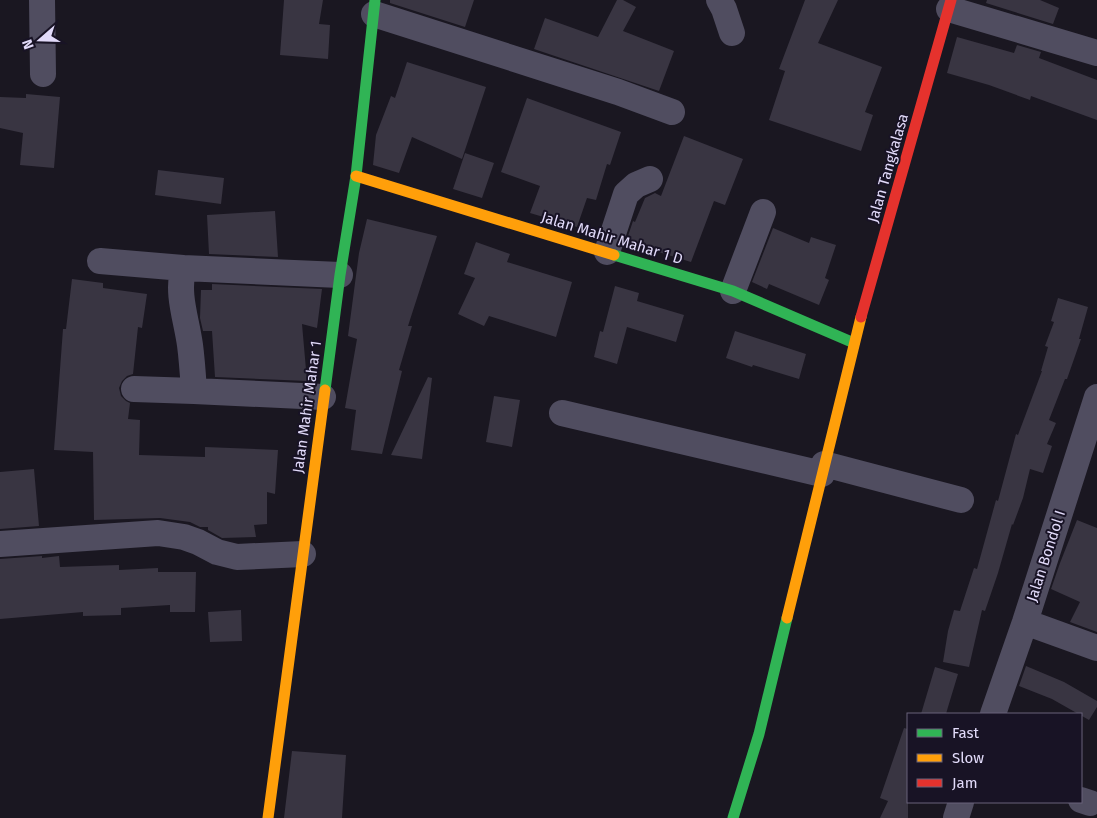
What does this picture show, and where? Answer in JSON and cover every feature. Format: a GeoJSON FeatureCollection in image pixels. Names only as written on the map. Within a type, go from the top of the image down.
{"type":"FeatureCollection","features":[{"type":"Feature","properties":{"kind":"street"},"geometry":{"type":"LineString","coordinates":[[42,0],[43,74]]}},
{"type":"Feature","properties":{"kind":"street"},"geometry":{"type":"LineString","coordinates":[[719,0],[732,33]]}},
{"type":"Feature","properties":{"kind":"street"},"geometry":{"type":"LineString","coordinates":[[950,5],[1097,53]]}},
{"type":"Feature","properties":{"kind":"street","name":"Jalan Tangkalasa"},"geometry":{"type":"LineString","coordinates":[[733,818],[759,734],[854,344],[950,5]]}},
{"type":"Feature","properties":{"kind":"street"},"geometry":{"type":"LineString","coordinates":[[374,7],[672,112]]}},
{"type":"Feature","properties":{"kind":"street","name":"Jalan Mahir Mahar 1"},"geometry":{"type":"LineString","coordinates":[[268,818],[270,789],[323,397],[356,176],[374,7]]}},
{"type":"Feature","properties":{"kind":"street","name":"Jalan Mahir Mahar 1 D"},"geometry":{"type":"LineString","coordinates":[[356,176],[733,290],[854,344]]}},
{"type":"Feature","properties":{"kind":"street"},"geometry":{"type":"LineString","coordinates":[[607,252],[626,194],[636,185],[650,179]]}},
{"type":"Feature","properties":{"kind":"street"},"geometry":{"type":"LineString","coordinates":[[733,290],[764,212]]}},
{"type":"Feature","properties":{"kind":"street"},"geometry":{"type":"LineString","coordinates":[[100,262],[183,268],[340,275]]}},
{"type":"Feature","properties":{"kind":"street"},"geometry":{"type":"LineString","coordinates":[[183,268],[180,292],[190,344],[194,391]]}},
{"type":"Feature","properties":{"kind":"street"},"geometry":{"type":"LineString","coordinates":[[134,389],[323,397]]}},
{"type":"Feature","properties":{"kind":"street","name":"Jalan Bondol I"},"geometry":{"type":"LineString","coordinates":[[992,713],[1025,622],[1097,397]]}},
{"type":"Feature","properties":{"kind":"street"},"geometry":{"type":"LineString","coordinates":[[562,413],[961,500]]}},
{"type":"Feature","properties":{"kind":"street"},"geometry":{"type":"LineString","coordinates":[[0,544],[158,533],[184,537],[217,552],[237,557],[303,554]]}},
{"type":"Feature","properties":{"kind":"street"},"geometry":{"type":"LineString","coordinates":[[1025,622],[1097,648]]}},
{"type":"Feature","properties":{"kind":"street"},"geometry":{"type":"LineString","coordinates":[[956,818],[961,803]]}},
{"type":"Feature","properties":{"kind":"building"},"geometry":{"type":"Polygon","coordinates":[[[284,0],[323,0],[319,24],[330,25],[328,59],[280,55],[284,0]]]}},
{"type":"Feature","properties":{"kind":"building"},"geometry":{"type":"Polygon","coordinates":[[[390,0],[474,0],[465,27],[390,3],[390,0]]]}},
{"type":"Feature","properties":{"kind":"building"},"geometry":{"type":"Polygon","coordinates":[[[617,0],[623,0],[636,7],[623,31],[674,51],[659,91],[534,49],[545,18],[598,37],[617,0]]]}},
{"type":"Feature","properties":{"kind":"building"},"geometry":{"type":"Polygon","coordinates":[[[805,0],[838,0],[818,43],[882,67],[865,112],[873,115],[861,151],[769,120],[785,71],[779,69],[805,0]]]}},
{"type":"Feature","properties":{"kind":"building"},"geometry":{"type":"Polygon","coordinates":[[[987,0],[1040,0],[1059,8],[1053,24],[986,3],[987,0]]]}},
{"type":"Feature","properties":{"kind":"building"},"geometry":{"type":"Polygon","coordinates":[[[957,37],[1014,53],[1017,45],[1041,52],[1039,58],[1097,80],[1097,120],[1031,96],[1030,100],[989,85],[947,73],[957,37]]]}},
{"type":"Feature","properties":{"kind":"building"},"geometry":{"type":"Polygon","coordinates":[[[407,62],[486,87],[462,159],[412,137],[399,173],[373,165],[376,135],[391,96],[395,98],[407,62]]]}},
{"type":"Feature","properties":{"kind":"building"},"geometry":{"type":"Polygon","coordinates":[[[26,94],[60,97],[54,168],[20,165],[23,133],[0,128],[0,97],[26,98],[26,94]]]}},
{"type":"Feature","properties":{"kind":"building"},"geometry":{"type":"Polygon","coordinates":[[[527,98],[621,132],[610,165],[607,164],[596,200],[587,198],[577,227],[530,213],[540,186],[501,172],[527,98]]]}},
{"type":"Feature","properties":{"kind":"building"},"geometry":{"type":"Polygon","coordinates":[[[684,136],[743,159],[725,205],[714,201],[691,262],[626,242],[633,221],[635,222],[645,198],[655,193],[661,196],[684,136]]]}},
{"type":"Feature","properties":{"kind":"building"},"geometry":{"type":"Polygon","coordinates":[[[465,153],[494,163],[482,198],[453,189],[465,153]]]}},
{"type":"Feature","properties":{"kind":"building"},"geometry":{"type":"Polygon","coordinates":[[[158,170],[224,178],[221,204],[155,195],[158,170]]]}},
{"type":"Feature","properties":{"kind":"building"},"geometry":{"type":"Polygon","coordinates":[[[275,211],[278,257],[209,254],[207,215],[275,211]]]}},
{"type":"Feature","properties":{"kind":"building"},"geometry":{"type":"Polygon","coordinates":[[[367,219],[437,236],[408,326],[412,326],[399,370],[402,371],[382,454],[351,450],[356,410],[345,408],[357,339],[348,336],[359,253],[367,219]]]}},
{"type":"Feature","properties":{"kind":"building"},"geometry":{"type":"Polygon","coordinates":[[[773,228],[809,243],[811,237],[836,245],[825,278],[829,280],[819,305],[769,284],[767,289],[752,282],[773,228]]]}},
{"type":"Feature","properties":{"kind":"building"},"geometry":{"type":"Polygon","coordinates":[[[476,242],[510,254],[507,262],[572,282],[556,337],[489,316],[484,326],[458,314],[475,278],[464,274],[476,242]]]}},
{"type":"Feature","properties":{"kind":"building"},"geometry":{"type":"Polygon","coordinates":[[[72,279],[103,283],[103,288],[147,294],[142,328],[138,327],[133,374],[127,376],[122,381],[119,388],[121,396],[130,403],[128,419],[140,420],[139,455],[205,457],[205,447],[278,450],[275,494],[267,492],[267,524],[254,525],[256,537],[222,538],[208,530],[208,527],[200,527],[190,522],[160,518],[94,520],[93,452],[54,450],[63,329],[66,329],[72,279]]]}},
{"type":"Feature","properties":{"kind":"building"},"geometry":{"type":"Polygon","coordinates":[[[212,284],[322,289],[317,328],[302,324],[307,381],[215,377],[212,331],[203,331],[200,318],[201,290],[212,290],[212,284]]]}},
{"type":"Feature","properties":{"kind":"building"},"geometry":{"type":"Polygon","coordinates":[[[615,286],[639,293],[637,301],[684,315],[676,342],[627,327],[617,364],[594,357],[600,331],[603,332],[615,286]]]}},
{"type":"Feature","properties":{"kind":"building"},"geometry":{"type":"Polygon","coordinates":[[[1058,298],[1088,307],[1079,339],[1081,339],[1067,379],[1065,379],[1049,420],[1056,423],[1047,444],[1052,446],[1043,473],[1030,469],[1023,498],[1012,524],[998,573],[985,611],[982,610],[969,667],[943,662],[948,631],[954,610],[960,611],[974,568],[977,569],[1016,434],[1018,435],[1042,371],[1048,347],[1045,346],[1054,322],[1051,321],[1058,298]]]}},
{"type":"Feature","properties":{"kind":"building"},"geometry":{"type":"Polygon","coordinates":[[[735,331],[806,354],[799,379],[726,358],[735,331]]]}},
{"type":"Feature","properties":{"kind":"building"},"geometry":{"type":"Polygon","coordinates":[[[428,377],[432,378],[422,459],[391,455],[428,377]]]}},
{"type":"Feature","properties":{"kind":"building"},"geometry":{"type":"Polygon","coordinates":[[[494,396],[520,400],[512,447],[486,442],[494,396]]]}},
{"type":"Feature","properties":{"kind":"building"},"geometry":{"type":"Polygon","coordinates":[[[34,469],[39,526],[0,529],[0,472],[34,469]]]}},
{"type":"Feature","properties":{"kind":"building"},"geometry":{"type":"Polygon","coordinates":[[[1077,520],[1097,528],[1097,632],[1070,622],[1080,602],[1051,589],[1077,520]]]}},
{"type":"Feature","properties":{"kind":"building"},"geometry":{"type":"Polygon","coordinates":[[[42,556],[42,558],[59,556],[60,567],[119,565],[119,570],[158,568],[158,572],[196,572],[195,612],[170,612],[170,605],[121,608],[121,615],[83,616],[83,612],[0,619],[0,559],[42,556]]]}},
{"type":"Feature","properties":{"kind":"building"},"geometry":{"type":"Polygon","coordinates":[[[241,610],[242,641],[210,642],[208,612],[241,610]]]}},
{"type":"Feature","properties":{"kind":"building"},"geometry":{"type":"Polygon","coordinates":[[[1026,666],[1064,682],[1097,701],[1097,707],[1089,720],[1082,716],[1082,713],[1077,713],[1052,699],[1019,686],[1026,666]]]}},
{"type":"Feature","properties":{"kind":"building"},"geometry":{"type":"Polygon","coordinates":[[[935,667],[958,674],[946,713],[921,713],[935,667]]]}},
{"type":"Feature","properties":{"kind":"building"},"geometry":{"type":"Polygon","coordinates":[[[904,728],[907,729],[908,818],[880,818],[888,801],[880,798],[904,728]]]}},
{"type":"Feature","properties":{"kind":"building"},"geometry":{"type":"Polygon","coordinates":[[[292,751],[346,755],[342,818],[284,818],[292,751]]]}},
{"type":"Feature","properties":{"kind":"traffic: fast"},"geometry":{"type":"LineString","coordinates":[[325,390],[340,275],[356,176],[375,0]]}},
{"type":"Feature","properties":{"kind":"traffic: fast"},"geometry":{"type":"LineString","coordinates":[[614,255],[733,291],[854,343]]}},
{"type":"Feature","properties":{"kind":"traffic: fast"},"geometry":{"type":"LineString","coordinates":[[733,818],[759,734],[787,618]]}},
{"type":"Feature","properties":{"kind":"traffic: slow"},"geometry":{"type":"LineString","coordinates":[[356,176],[614,255]]}},
{"type":"Feature","properties":{"kind":"traffic: slow"},"geometry":{"type":"LineString","coordinates":[[787,618],[861,317]]}},
{"type":"Feature","properties":{"kind":"traffic: slow"},"geometry":{"type":"LineString","coordinates":[[268,818],[325,390]]}},
{"type":"Feature","properties":{"kind":"traffic: jam"},"geometry":{"type":"LineString","coordinates":[[861,317],[951,0]]}}]}
